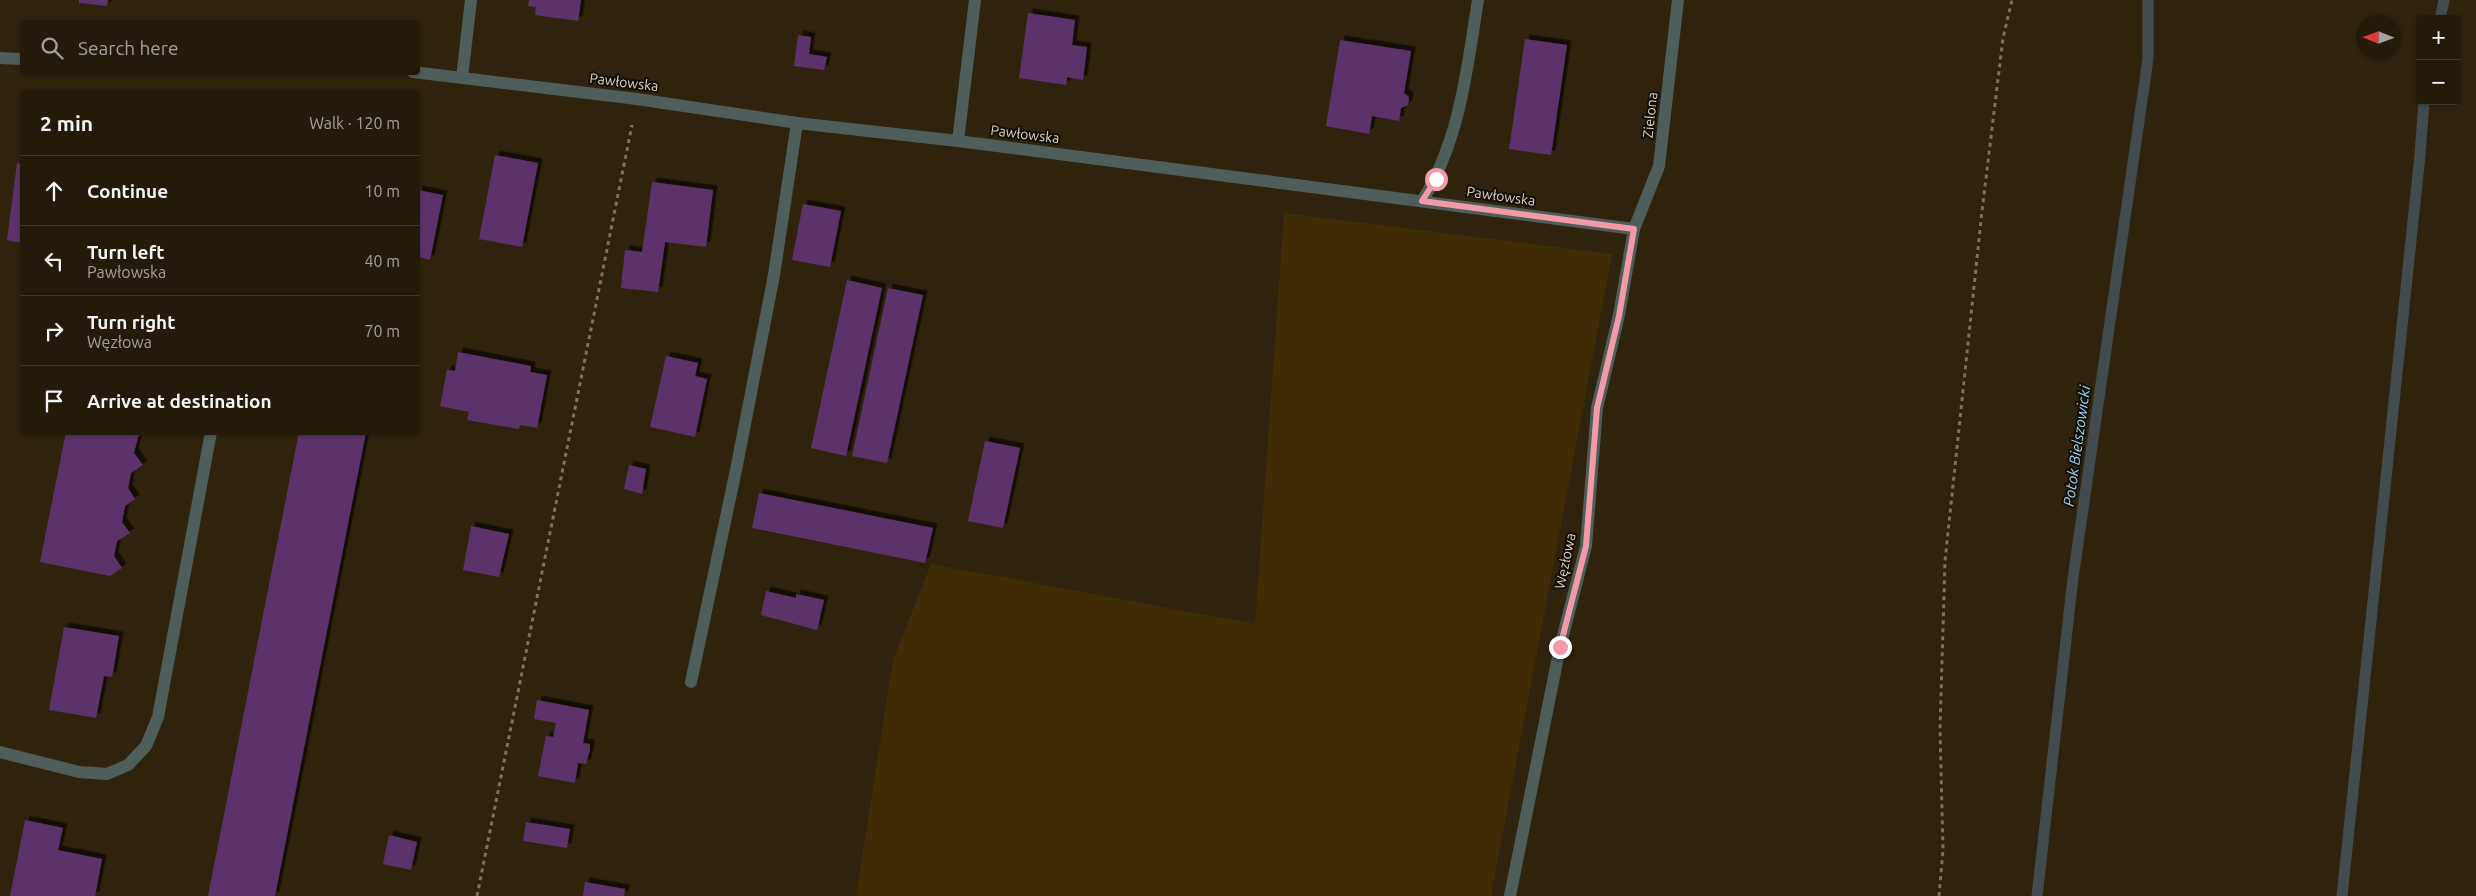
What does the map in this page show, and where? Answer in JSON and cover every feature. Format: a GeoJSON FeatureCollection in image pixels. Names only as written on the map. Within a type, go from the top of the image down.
{"type":"FeatureCollection","features":[{"type":"Feature","properties":{"kind":"street"},"geometry":{"type":"LineString","coordinates":[[462,78],[471,0]]}},
{"type":"Feature","properties":{"kind":"street"},"geometry":{"type":"LineString","coordinates":[[958,141],[975,0]]}},
{"type":"Feature","properties":{"kind":"street"},"geometry":{"type":"LineString","coordinates":[[1422,201],[1436,179],[1462,102],[1478,0]]}},
{"type":"Feature","properties":{"kind":"street","name":"Zielona"},"geometry":{"type":"LineString","coordinates":[[1634,229],[1660,166],[1678,0]]}},
{"type":"Feature","properties":{"kind":"street"},"geometry":{"type":"LineString","coordinates":[[0,58],[20,59]]}},
{"type":"Feature","properties":{"kind":"street","name":"Pawłowska"},"geometry":{"type":"LineString","coordinates":[[420,73],[637,99],[797,123],[958,141],[1634,229]]}},
{"type":"Feature","properties":{"kind":"street"},"geometry":{"type":"LineString","coordinates":[[692,682],[774,275],[797,123]]}},
{"type":"Feature","properties":{"kind":"street","name":"Węzłowa"},"geometry":{"type":"LineString","coordinates":[[1510,896],[1560,647],[1586,546],[1597,408],[1619,316],[1634,229]]}},
{"type":"Feature","properties":{"kind":"street"},"geometry":{"type":"LineString","coordinates":[[0,752],[79,772],[107,774],[128,765],[146,746],[158,718],[210,435]]}},
{"type":"Feature","properties":{"kind":"path"},"geometry":{"type":"LineString","coordinates":[[1939,896],[1943,850],[1940,729],[1945,561],[1983,201],[2003,38],[2012,0]]}},
{"type":"Feature","properties":{"kind":"path"},"geometry":{"type":"LineString","coordinates":[[477,896],[637,99]]}},
{"type":"Feature","properties":{"kind":"shaded area"},"geometry":{"type":"Polygon","coordinates":[[[1284,213],[1612,254],[1491,896],[856,896],[893,660],[931,564],[1255,624],[1284,213]]]}},
{"type":"Feature","properties":{"kind":"building"},"geometry":{"type":"Polygon","coordinates":[[[79,0],[108,0],[107,6],[79,3],[79,0]]]}},
{"type":"Feature","properties":{"kind":"building"},"geometry":{"type":"Polygon","coordinates":[[[529,0],[581,0],[578,21],[535,15],[536,7],[528,6],[529,0]]]}},
{"type":"Feature","properties":{"kind":"building"},"geometry":{"type":"Polygon","coordinates":[[[1028,13],[1075,20],[1072,45],[1087,47],[1083,80],[1067,77],[1066,85],[1019,78],[1028,13]]]}},
{"type":"Feature","properties":{"kind":"building"},"geometry":{"type":"Polygon","coordinates":[[[798,35],[811,37],[809,54],[827,57],[824,70],[794,66],[798,35]]]}},
{"type":"Feature","properties":{"kind":"building"},"geometry":{"type":"Polygon","coordinates":[[[1525,39],[1567,45],[1551,155],[1509,149],[1525,39]]]}},
{"type":"Feature","properties":{"kind":"building"},"geometry":{"type":"Polygon","coordinates":[[[1340,40],[1411,51],[1404,93],[1409,97],[1408,105],[1401,108],[1399,121],[1372,116],[1369,134],[1326,126],[1340,40]]]}},
{"type":"Feature","properties":{"kind":"building"},"geometry":{"type":"Polygon","coordinates":[[[495,155],[538,163],[522,247],[479,239],[495,155]]]}},
{"type":"Feature","properties":{"kind":"building"},"geometry":{"type":"Polygon","coordinates":[[[17,163],[20,164],[20,243],[7,240],[17,163]]]}},
{"type":"Feature","properties":{"kind":"building"},"geometry":{"type":"Polygon","coordinates":[[[652,182],[713,190],[706,247],[665,242],[658,292],[621,288],[625,250],[642,252],[652,182]]]}},
{"type":"Feature","properties":{"kind":"building"},"geometry":{"type":"Polygon","coordinates":[[[420,190],[443,195],[430,260],[420,258],[420,190]]]}},
{"type":"Feature","properties":{"kind":"building"},"geometry":{"type":"Polygon","coordinates":[[[803,204],[841,211],[830,267],[792,260],[803,204]]]}},
{"type":"Feature","properties":{"kind":"building"},"geometry":{"type":"Polygon","coordinates":[[[847,280],[882,288],[846,456],[811,448],[847,280]]]}},
{"type":"Feature","properties":{"kind":"building"},"geometry":{"type":"Polygon","coordinates":[[[888,288],[923,295],[887,463],[852,456],[888,288]]]}},
{"type":"Feature","properties":{"kind":"building"},"geometry":{"type":"Polygon","coordinates":[[[458,352],[531,366],[530,372],[547,375],[537,428],[520,425],[519,429],[467,420],[469,412],[440,406],[447,370],[455,371],[458,352]]]}},
{"type":"Feature","properties":{"kind":"building"},"geometry":{"type":"Polygon","coordinates":[[[666,356],[698,363],[695,376],[707,379],[695,437],[650,427],[666,356]]]}},
{"type":"Feature","properties":{"kind":"building"},"geometry":{"type":"Polygon","coordinates":[[[65,435],[140,435],[134,453],[143,465],[131,473],[128,488],[135,499],[125,506],[122,522],[130,533],[117,541],[114,556],[122,568],[110,576],[40,562],[65,435]]]}},
{"type":"Feature","properties":{"kind":"building"},"geometry":{"type":"Polygon","coordinates":[[[298,435],[365,435],[275,896],[208,896],[298,435]]]}},
{"type":"Feature","properties":{"kind":"building"},"geometry":{"type":"Polygon","coordinates":[[[985,441],[1020,448],[1003,528],[968,521],[985,441]]]}},
{"type":"Feature","properties":{"kind":"building"},"geometry":{"type":"Polygon","coordinates":[[[629,465],[646,469],[642,494],[624,489],[629,465]]]}},
{"type":"Feature","properties":{"kind":"building"},"geometry":{"type":"Polygon","coordinates":[[[759,493],[933,528],[925,563],[752,528],[759,493]]]}},
{"type":"Feature","properties":{"kind":"building"},"geometry":{"type":"Polygon","coordinates":[[[471,526],[509,534],[499,577],[463,570],[471,526]]]}},
{"type":"Feature","properties":{"kind":"building"},"geometry":{"type":"Polygon","coordinates":[[[766,591],[796,598],[796,594],[824,600],[817,630],[761,615],[766,591]]]}},
{"type":"Feature","properties":{"kind":"building"},"geometry":{"type":"Polygon","coordinates":[[[64,627],[119,636],[112,677],[104,676],[96,718],[49,710],[64,627]]]}},
{"type":"Feature","properties":{"kind":"building"},"geometry":{"type":"Polygon","coordinates":[[[537,700],[589,710],[583,743],[590,744],[590,750],[586,764],[578,763],[575,783],[538,776],[546,736],[553,737],[556,723],[534,719],[537,700]]]}},
{"type":"Feature","properties":{"kind":"building"},"geometry":{"type":"Polygon","coordinates":[[[25,820],[63,828],[58,850],[102,859],[95,896],[10,896],[25,820]]]}},
{"type":"Feature","properties":{"kind":"building"},"geometry":{"type":"Polygon","coordinates":[[[526,822],[570,829],[567,848],[523,841],[526,822]]]}},
{"type":"Feature","properties":{"kind":"building"},"geometry":{"type":"Polygon","coordinates":[[[389,835],[417,842],[411,870],[383,864],[389,835]]]}},
{"type":"Feature","properties":{"kind":"building"},"geometry":{"type":"Polygon","coordinates":[[[585,882],[625,889],[624,896],[583,896],[585,882]]]}},
{"type":"Feature","properties":{"kind":"waterway","name":"Potok Bielszowicki"},"geometry":{"type":"LineString","coordinates":[[2037,896],[2073,578],[2148,59],[2148,0]]}},
{"type":"Feature","properties":{"kind":"waterway"},"geometry":{"type":"LineString","coordinates":[[2441,15],[2444,0]]}},
{"type":"Feature","properties":{"kind":"waterway"},"geometry":{"type":"LineString","coordinates":[[2342,896],[2424,105]]}},
{"type":"Feature","properties":{"kind":"route"},"geometry":{"type":"LineString","coordinates":[[1436,179],[1422,201],[1634,229],[1619,316],[1597,408],[1586,546],[1560,647]]}}]}
